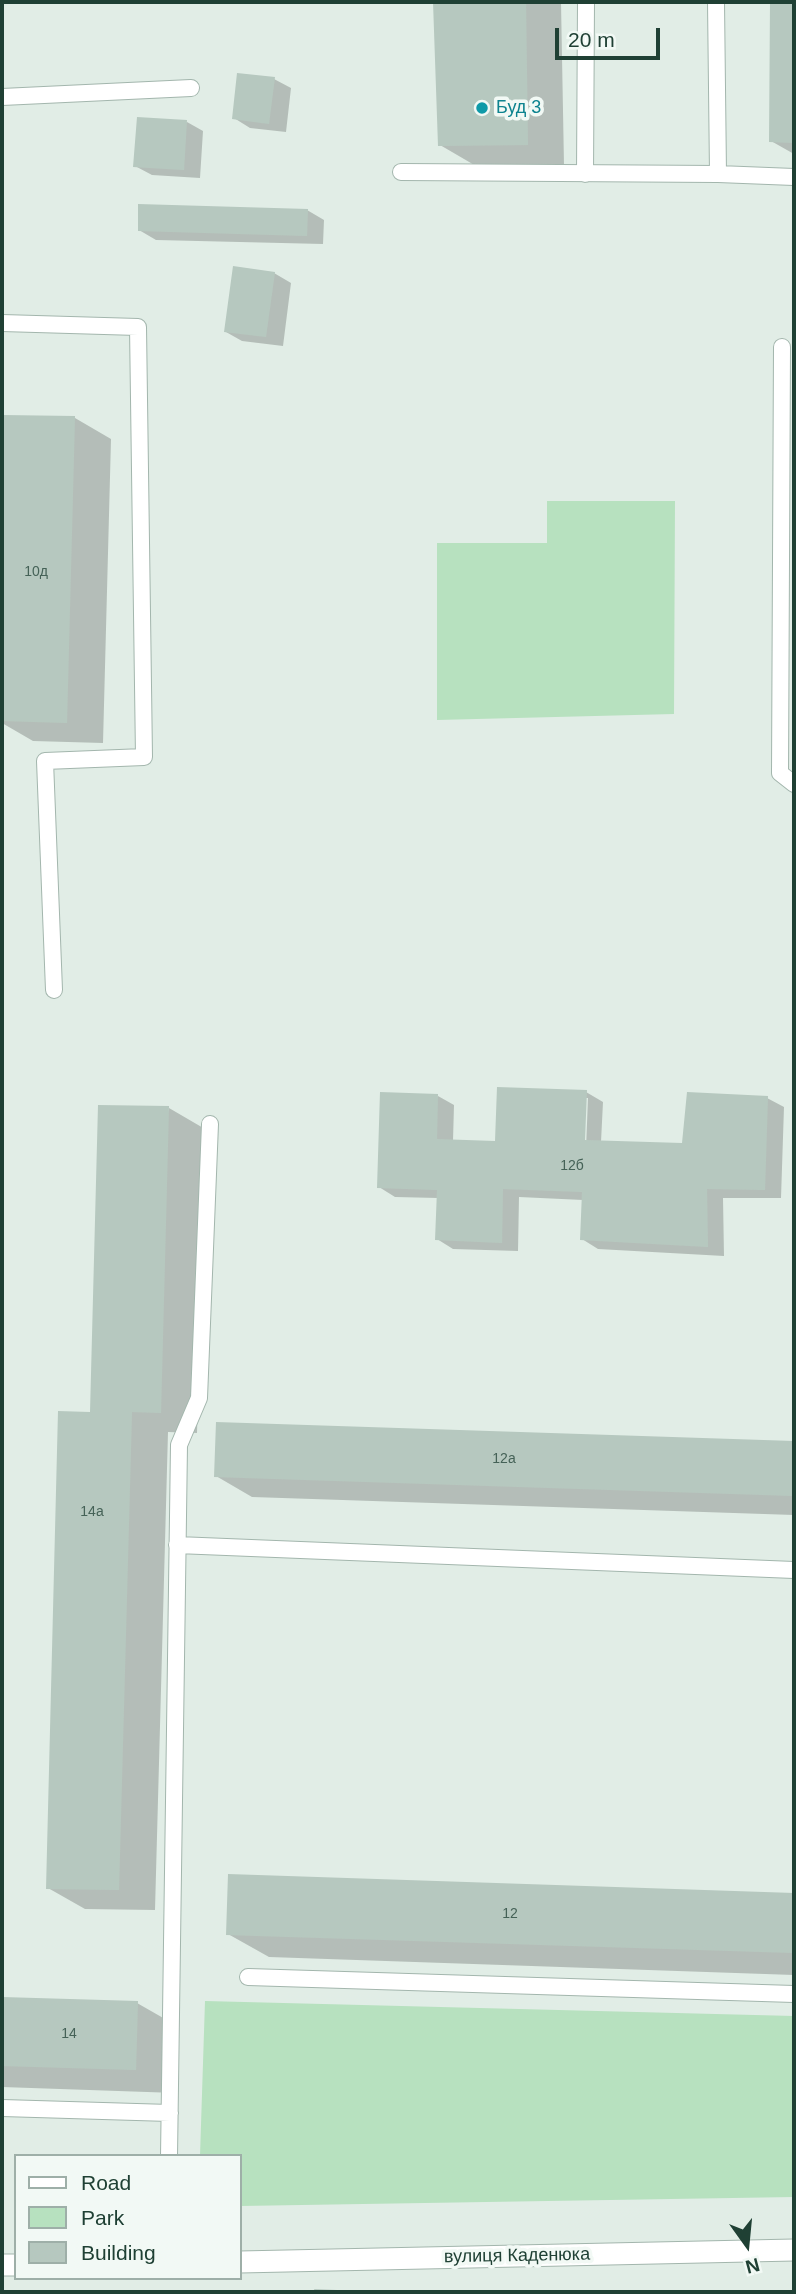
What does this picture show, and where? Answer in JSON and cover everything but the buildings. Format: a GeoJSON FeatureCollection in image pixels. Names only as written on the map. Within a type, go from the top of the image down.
{"type":"FeatureCollection","features":[{"type":"Feature","properties":{"kind":"street","name":"вулиця Каденюка"},"geometry":{"type":"LineString","coordinates":[[242,2262],[794,2250]]}},
{"type":"Feature","properties":{"kind":"lane"},"geometry":{"type":"LineString","coordinates":[[586,2],[586,174]]}},
{"type":"Feature","properties":{"kind":"lane"},"geometry":{"type":"LineString","coordinates":[[716,2],[718,174]]}},
{"type":"Feature","properties":{"kind":"lane"},"geometry":{"type":"LineString","coordinates":[[2,97],[191,88]]}},
{"type":"Feature","properties":{"kind":"lane"},"geometry":{"type":"LineString","coordinates":[[401,172],[794,177]]}},
{"type":"Feature","properties":{"kind":"lane"},"geometry":{"type":"LineString","coordinates":[[2,323],[138,327],[144,757],[45,761],[54,990]]}},
{"type":"Feature","properties":{"kind":"lane"},"geometry":{"type":"LineString","coordinates":[[782,347],[780,773],[794,784]]}},
{"type":"Feature","properties":{"kind":"lane"},"geometry":{"type":"LineString","coordinates":[[169,2154],[178,1445],[199,1398],[210,1124]]}},
{"type":"Feature","properties":{"kind":"lane"},"geometry":{"type":"LineString","coordinates":[[177,1545],[794,1570]]}},
{"type":"Feature","properties":{"kind":"lane"},"geometry":{"type":"LineString","coordinates":[[247,1977],[794,1994]]}},
{"type":"Feature","properties":{"kind":"lane"},"geometry":{"type":"LineString","coordinates":[[2,2108],[170,2113]]}},
{"type":"Feature","properties":{"kind":"green space"},"geometry":{"type":"Polygon","coordinates":[[[547,501],[675,501],[674,714],[437,720],[437,543],[547,543],[547,501]]]}},
{"type":"Feature","properties":{"kind":"green space"},"geometry":{"type":"Polygon","coordinates":[[[205,2001],[794,2016],[794,2197],[242,2206],[242,2154],[200,2154],[205,2001]]]}},
{"type":"Feature","properties":{"kind":"place","name":"Буд 3"},"geometry":{"type":"Point","coordinates":[482,108]}}]}
